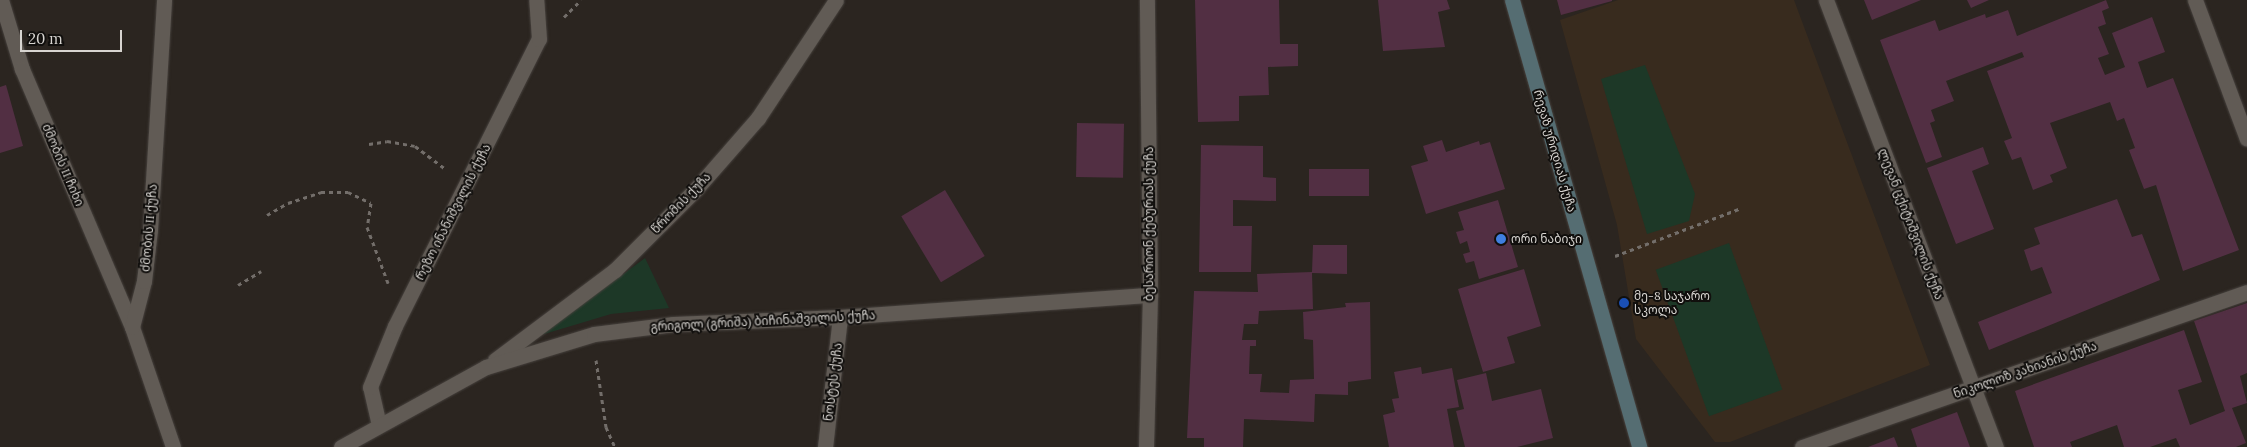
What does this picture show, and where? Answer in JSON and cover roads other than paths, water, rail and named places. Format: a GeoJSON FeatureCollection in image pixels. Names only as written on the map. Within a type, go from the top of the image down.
{"type":"FeatureCollection","features":[{"type":"Feature","properties":{"kind":"street","name":"ძმობის II ჩიხი"},"geometry":{"type":"LineString","coordinates":[[1,0],[22,69],[132,327]]}},
{"type":"Feature","properties":{"kind":"street","name":"ძმობის II ქუჩა"},"geometry":{"type":"LineString","coordinates":[[132,327],[144,281],[150,230],[164,0]]}},
{"type":"Feature","properties":{"kind":"street","name":"რეზო ინანიშვილის ქუჩა"},"geometry":{"type":"LineString","coordinates":[[379,425],[370,387],[395,326],[540,39],[536,0]]}},
{"type":"Feature","properties":{"kind":"street","name":"წრომის ქუჩა"},"geometry":{"type":"LineString","coordinates":[[486,367],[615,270],[696,189],[758,118],[836,0]]}},
{"type":"Feature","properties":{"kind":"street","name":"ბესარიონ ქებურიას ქუჩა"},"geometry":{"type":"LineString","coordinates":[[1146,447],[1150,295],[1147,0]]}},
{"type":"Feature","properties":{"kind":"street","name":"რევაზ ურიდიას ქუჩა"},"geometry":{"type":"LineString","coordinates":[[1512,0],[1639,447]]}},
{"type":"Feature","properties":{"kind":"street","name":"ლევან ცქიტიშვილის ქუჩა"},"geometry":{"type":"LineString","coordinates":[[1826,0],[1996,447]]}},
{"type":"Feature","properties":{"kind":"street"},"geometry":{"type":"LineString","coordinates":[[2195,0],[2247,139]]}},
{"type":"Feature","properties":{"kind":"street","name":"ნიკოლოზ კახიანის ქუჩა"},"geometry":{"type":"LineString","coordinates":[[1802,447],[2247,292]]}},
{"type":"Feature","properties":{"kind":"street","name":"გრიგოლ (გრიშა) ბიჩინაშვილის ქუჩა"},"geometry":{"type":"LineString","coordinates":[[341,447],[486,367],[594,334],[674,324],[840,317],[1150,295]]}},
{"type":"Feature","properties":{"kind":"street","name":"ნოსტეს ქუჩა"},"geometry":{"type":"LineString","coordinates":[[825,447],[840,317]]}},
{"type":"Feature","properties":{"kind":"street"},"geometry":{"type":"LineString","coordinates":[[132,327],[173,447]]}},
{"type":"Feature","properties":{"kind":"place","name":"ორი ნაბიჯი"},"geometry":{"type":"Point","coordinates":[1501,239]}},
{"type":"Feature","properties":{"kind":"place","name":"მე-8 საჯარო სკოლა"},"geometry":{"type":"Point","coordinates":[1624,303]}}]}
